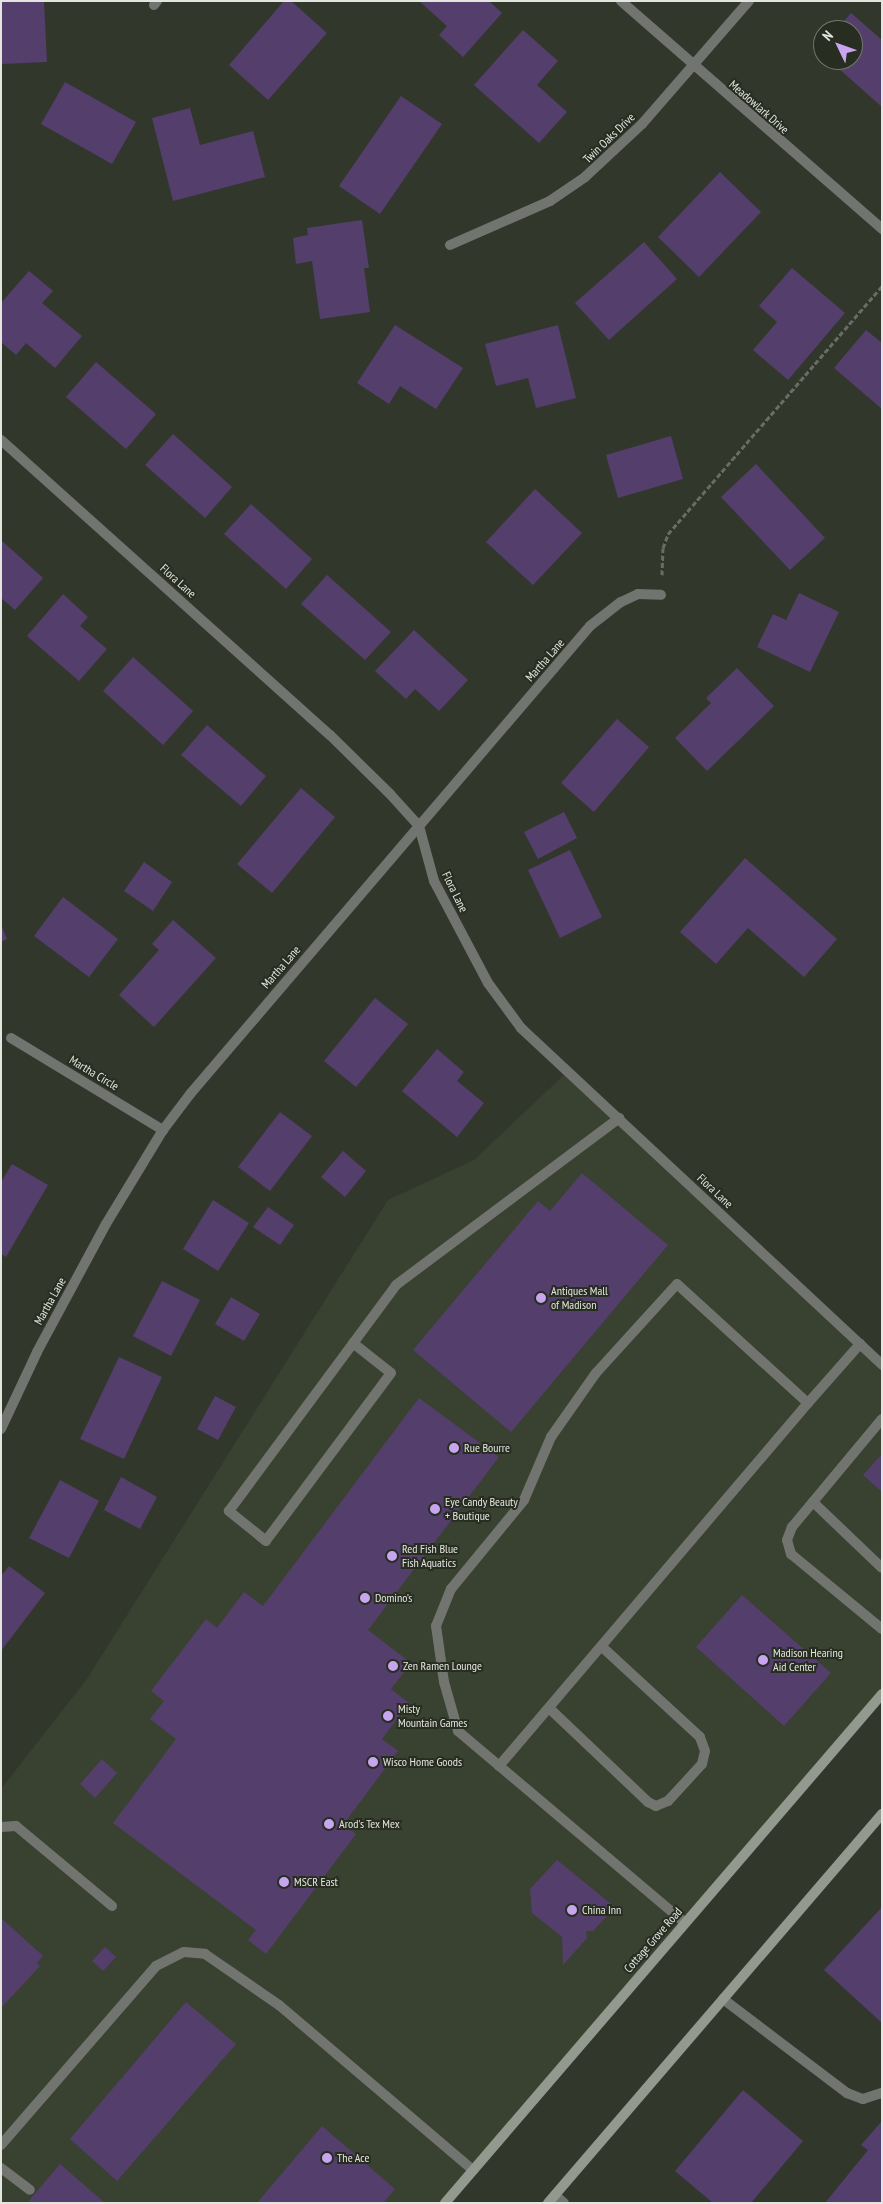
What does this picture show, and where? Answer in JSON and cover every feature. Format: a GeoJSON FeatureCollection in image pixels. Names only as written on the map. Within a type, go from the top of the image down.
{"type":"FeatureCollection","features":[{"type":"Feature","properties":{"kind":"main road","name":"Cottage Grove Road"},"geometry":{"type":"LineString","coordinates":[[445,2203],[684,1922],[882,1694]]}},
{"type":"Feature","properties":{"kind":"main road"},"geometry":{"type":"LineString","coordinates":[[551,2199],[882,1814]]}},
{"type":"Feature","properties":{"kind":"street","name":"Meadowlark Drive"},"geometry":{"type":"LineString","coordinates":[[621,1],[882,229]]}},
{"type":"Feature","properties":{"kind":"street","name":"Twin Oaks Drive"},"geometry":{"type":"LineString","coordinates":[[450,246],[550,201],[586,177],[642,124],[749,1]]}},
{"type":"Feature","properties":{"kind":"street","name":"Flora Lane"},"geometry":{"type":"LineString","coordinates":[[1,440],[330,735],[419,826],[434,881],[488,983],[521,1028],[882,1365]]}},
{"type":"Feature","properties":{"kind":"street","name":"Martha Lane"},"geometry":{"type":"LineString","coordinates":[[1,1430],[41,1343],[106,1224],[163,1130],[590,626],[629,598],[638,594],[661,594]]}},
{"type":"Feature","properties":{"kind":"street","name":"Martha Circle"},"geometry":{"type":"LineString","coordinates":[[11,1038],[163,1130]]}},
{"type":"Feature","properties":{"kind":"street"},"geometry":{"type":"LineString","coordinates":[[353,1343],[391,1373],[266,1541],[229,1511],[353,1343],[396,1285],[619,1118]]}},
{"type":"Feature","properties":{"kind":"street"},"geometry":{"type":"LineString","coordinates":[[684,1922],[458,1731],[444,1682],[436,1626],[451,1589],[524,1500],[550,1437],[596,1373],[677,1284],[808,1403]]}},
{"type":"Feature","properties":{"kind":"street"},"geometry":{"type":"LineString","coordinates":[[499,1766],[860,1344]]}},
{"type":"Feature","properties":{"kind":"street"},"geometry":{"type":"LineString","coordinates":[[881,1422],[792,1527],[788,1540],[791,1554],[882,1629]]}},
{"type":"Feature","properties":{"kind":"street"},"geometry":{"type":"LineString","coordinates":[[813,1502],[882,1568]]}},
{"type":"Feature","properties":{"kind":"street"},"geometry":{"type":"LineString","coordinates":[[549,1708],[648,1802],[656,1806],[668,1801],[702,1764],[705,1751],[700,1737],[601,1646]]}},
{"type":"Feature","properties":{"kind":"street"},"geometry":{"type":"LineString","coordinates":[[1,1828],[16,1826],[112,1906]]}},
{"type":"Feature","properties":{"kind":"street"},"geometry":{"type":"LineString","coordinates":[[1,2145],[156,1966],[184,1952],[205,1954],[279,2005],[472,2170]]}},
{"type":"Feature","properties":{"kind":"street"},"geometry":{"type":"LineString","coordinates":[[723,1999],[847,2093],[864,2100],[882,2093]]}},
{"type":"Feature","properties":{"kind":"street"},"geometry":{"type":"LineString","coordinates":[[1,2168],[30,2190]]}},
{"type":"Feature","properties":{"kind":"street"},"geometry":{"type":"LineString","coordinates":[[551,2199],[564,2203]]}},
{"type":"Feature","properties":{"kind":"path"},"geometry":{"type":"LineString","coordinates":[[661,594],[663,548],[668,534],[882,286]]}},
{"type":"Feature","properties":{"kind":"shaded area"},"geometry":{"type":"Polygon","coordinates":[[[566,1073],[882,1364],[882,1694],[445,2203],[1,2203],[1,1789],[87,1679],[388,1200],[474,1160],[566,1073]]]}},
{"type":"Feature","properties":{"kind":"building"},"geometry":{"type":"Polygon","coordinates":[[[1,1],[44,1],[47,62],[1,64],[1,1]]]}},
{"type":"Feature","properties":{"kind":"building"},"geometry":{"type":"Polygon","coordinates":[[[284,1],[291,1],[327,33],[268,100],[229,65],[284,1]]]}},
{"type":"Feature","properties":{"kind":"building"},"geometry":{"type":"Polygon","coordinates":[[[419,1],[489,1],[502,13],[463,57],[439,35],[447,26],[419,1]]]}},
{"type":"Feature","properties":{"kind":"building"},"geometry":{"type":"Polygon","coordinates":[[[851,13],[859,20],[845,20],[851,13]]]}},
{"type":"Feature","properties":{"kind":"building"},"geometry":{"type":"Polygon","coordinates":[[[863,23],[882,40],[882,107],[840,70],[863,70],[863,23]]]}},
{"type":"Feature","properties":{"kind":"building"},"geometry":{"type":"Polygon","coordinates":[[[523,30],[558,61],[537,85],[567,112],[539,143],[474,85],[523,30]]]}},
{"type":"Feature","properties":{"kind":"building"},"geometry":{"type":"Polygon","coordinates":[[[65,82],[136,122],[112,164],[41,124],[65,82]]]}},
{"type":"Feature","properties":{"kind":"building"},"geometry":{"type":"Polygon","coordinates":[[[401,96],[442,124],[380,214],[339,186],[401,96]]]}},
{"type":"Feature","properties":{"kind":"building"},"geometry":{"type":"Polygon","coordinates":[[[190,108],[200,145],[253,131],[265,177],[173,201],[152,118],[190,108]]]}},
{"type":"Feature","properties":{"kind":"building"},"geometry":{"type":"Polygon","coordinates":[[[720,172],[761,212],[699,277],[658,237],[720,172]]]}},
{"type":"Feature","properties":{"kind":"building"},"geometry":{"type":"Polygon","coordinates":[[[362,220],[369,268],[364,268],[370,312],[320,319],[312,261],[296,264],[293,238],[308,235],[307,228],[362,220]]]}},
{"type":"Feature","properties":{"kind":"building"},"geometry":{"type":"Polygon","coordinates":[[[644,242],[677,279],[609,340],[575,303],[644,242]]]}},
{"type":"Feature","properties":{"kind":"building"},"geometry":{"type":"Polygon","coordinates":[[[792,268],[845,313],[788,380],[753,350],[777,322],[759,306],[792,268]]]}},
{"type":"Feature","properties":{"kind":"building"},"geometry":{"type":"Polygon","coordinates":[[[29,271],[53,291],[42,303],[82,336],[55,368],[26,343],[16,355],[1,342],[1,303],[29,271]]]}},
{"type":"Feature","properties":{"kind":"building"},"geometry":{"type":"Polygon","coordinates":[[[395,325],[463,368],[436,409],[400,386],[389,404],[357,383],[395,325]]]}},
{"type":"Feature","properties":{"kind":"building"},"geometry":{"type":"Polygon","coordinates":[[[558,325],[576,398],[536,408],[528,378],[496,386],[485,344],[558,325]]]}},
{"type":"Feature","properties":{"kind":"building"},"geometry":{"type":"Polygon","coordinates":[[[866,330],[882,343],[882,409],[834,368],[866,330]]]}},
{"type":"Feature","properties":{"kind":"building"},"geometry":{"type":"Polygon","coordinates":[[[96,362],[156,414],[126,449],[66,397],[96,362]]]}},
{"type":"Feature","properties":{"kind":"building"},"geometry":{"type":"Polygon","coordinates":[[[173,434],[232,487],[205,518],[145,465],[173,434]]]}},
{"type":"Feature","properties":{"kind":"building"},"geometry":{"type":"Polygon","coordinates":[[[671,436],[683,479],[618,498],[606,455],[671,436]]]}},
{"type":"Feature","properties":{"kind":"building"},"geometry":{"type":"Polygon","coordinates":[[[756,464],[825,538],[790,570],[721,497],[756,464]]]}},
{"type":"Feature","properties":{"kind":"building"},"geometry":{"type":"Polygon","coordinates":[[[535,489],[582,533],[533,585],[486,542],[535,489]]]}},
{"type":"Feature","properties":{"kind":"building"},"geometry":{"type":"Polygon","coordinates":[[[251,504],[312,559],[286,589],[224,534],[251,504]]]}},
{"type":"Feature","properties":{"kind":"building"},"geometry":{"type":"Polygon","coordinates":[[[1,540],[43,578],[15,610],[1,598],[1,540]]]}},
{"type":"Feature","properties":{"kind":"building"},"geometry":{"type":"Polygon","coordinates":[[[327,575],[391,632],[365,660],[301,604],[327,575]]]}},
{"type":"Feature","properties":{"kind":"building"},"geometry":{"type":"Polygon","coordinates":[[[799,593],[839,612],[810,672],[757,647],[773,614],[786,620],[799,593]]]}},
{"type":"Feature","properties":{"kind":"building"},"geometry":{"type":"Polygon","coordinates":[[[63,594],[88,617],[80,626],[107,649],[79,681],[27,636],[63,594]]]}},
{"type":"Feature","properties":{"kind":"building"},"geometry":{"type":"Polygon","coordinates":[[[414,630],[468,680],[439,711],[415,689],[406,699],[375,671],[414,630]]]}},
{"type":"Feature","properties":{"kind":"building"},"geometry":{"type":"Polygon","coordinates":[[[133,657],[193,711],[163,745],[103,691],[133,657]]]}},
{"type":"Feature","properties":{"kind":"building"},"geometry":{"type":"Polygon","coordinates":[[[737,668],[774,706],[707,771],[675,738],[711,703],[706,698],[737,668]]]}},
{"type":"Feature","properties":{"kind":"building"},"geometry":{"type":"Polygon","coordinates":[[[617,719],[649,747],[594,812],[561,783],[617,719]]]}},
{"type":"Feature","properties":{"kind":"building"},"geometry":{"type":"Polygon","coordinates":[[[207,725],[266,776],[241,806],[181,755],[207,725]]]}},
{"type":"Feature","properties":{"kind":"building"},"geometry":{"type":"Polygon","coordinates":[[[301,788],[335,817],[272,893],[237,864],[301,788]]]}},
{"type":"Feature","properties":{"kind":"building"},"geometry":{"type":"Polygon","coordinates":[[[564,812],[577,838],[538,859],[524,832],[564,812]]]}},
{"type":"Feature","properties":{"kind":"building"},"geometry":{"type":"Polygon","coordinates":[[[570,850],[602,917],[560,938],[528,870],[570,850]]]}},
{"type":"Feature","properties":{"kind":"building"},"geometry":{"type":"Polygon","coordinates":[[[745,858],[837,939],[804,977],[748,928],[716,964],[680,932],[745,858]]]}},
{"type":"Feature","properties":{"kind":"building"},"geometry":{"type":"Polygon","coordinates":[[[144,862],[172,882],[153,911],[124,891],[144,862]]]}},
{"type":"Feature","properties":{"kind":"building"},"geometry":{"type":"Polygon","coordinates":[[[63,897],[118,939],[89,977],[34,936],[63,897]]]}},
{"type":"Feature","properties":{"kind":"building"},"geometry":{"type":"Polygon","coordinates":[[[173,920],[216,958],[154,1027],[119,995],[159,950],[152,944],[173,920]]]}},
{"type":"Feature","properties":{"kind":"building"},"geometry":{"type":"Polygon","coordinates":[[[1,925],[7,939],[1,942],[1,925]]]}},
{"type":"Feature","properties":{"kind":"building"},"geometry":{"type":"Polygon","coordinates":[[[375,998],[408,1024],[356,1087],[324,1061],[375,998]]]}},
{"type":"Feature","properties":{"kind":"building"},"geometry":{"type":"Polygon","coordinates":[[[437,1049],[464,1072],[457,1081],[484,1103],[457,1137],[402,1091],[437,1049]]]}},
{"type":"Feature","properties":{"kind":"building"},"geometry":{"type":"Polygon","coordinates":[[[280,1112],[312,1136],[270,1191],[238,1167],[280,1112]]]}},
{"type":"Feature","properties":{"kind":"building"},"geometry":{"type":"Polygon","coordinates":[[[343,1151],[366,1171],[345,1197],[321,1177],[343,1151]]]}},
{"type":"Feature","properties":{"kind":"building"},"geometry":{"type":"Polygon","coordinates":[[[12,1164],[48,1185],[6,1257],[1,1254],[1,1182],[12,1164]]]}},
{"type":"Feature","properties":{"kind":"building","name":"Antiques Mall of Madison"},"geometry":{"type":"Polygon","coordinates":[[[582,1173],[668,1245],[511,1432],[413,1350],[538,1201],[550,1211],[582,1173]]]}},
{"type":"Feature","properties":{"kind":"building"},"geometry":{"type":"Polygon","coordinates":[[[213,1200],[249,1223],[218,1271],[183,1249],[213,1200]]]}},
{"type":"Feature","properties":{"kind":"building"},"geometry":{"type":"Polygon","coordinates":[[[268,1207],[294,1225],[280,1245],[253,1227],[268,1207]]]}},
{"type":"Feature","properties":{"kind":"building"},"geometry":{"type":"Polygon","coordinates":[[[162,1281],[200,1300],[171,1356],[133,1336],[162,1281]]]}},
{"type":"Feature","properties":{"kind":"building"},"geometry":{"type":"Polygon","coordinates":[[[231,1297],[260,1314],[244,1341],[215,1324],[231,1297]]]}},
{"type":"Feature","properties":{"kind":"building"},"geometry":{"type":"Polygon","coordinates":[[[119,1357],[162,1377],[124,1459],[80,1439],[119,1357]]]}},
{"type":"Feature","properties":{"kind":"building"},"geometry":{"type":"Polygon","coordinates":[[[215,1396],[236,1407],[218,1440],[197,1429],[215,1396]]]}},
{"type":"Feature","properties":{"kind":"building"},"geometry":{"type":"Polygon","coordinates":[[[419,1398],[499,1457],[368,1630],[411,1663],[391,1689],[409,1703],[382,1739],[398,1751],[343,1825],[356,1834],[266,1954],[248,1940],[256,1930],[113,1823],[176,1739],[150,1719],[164,1701],[151,1691],[206,1619],[217,1628],[244,1592],[263,1606],[419,1398]]]}},
{"type":"Feature","properties":{"kind":"building"},"geometry":{"type":"Polygon","coordinates":[[[882,1454],[882,1492],[863,1475],[882,1454]]]}},
{"type":"Feature","properties":{"kind":"building"},"geometry":{"type":"Polygon","coordinates":[[[121,1477],[157,1497],[140,1529],[104,1510],[121,1477]]]}},
{"type":"Feature","properties":{"kind":"building"},"geometry":{"type":"Polygon","coordinates":[[[60,1480],[99,1501],[69,1558],[29,1538],[60,1480]]]}},
{"type":"Feature","properties":{"kind":"building"},"geometry":{"type":"Polygon","coordinates":[[[9,1566],[45,1593],[1,1651],[1,1576],[9,1566]]]}},
{"type":"Feature","properties":{"kind":"building","name":"Madison Hearing Aid Center"},"geometry":{"type":"Polygon","coordinates":[[[742,1595],[831,1673],[784,1726],[696,1647],[742,1595]]]}},
{"type":"Feature","properties":{"kind":"building"},"geometry":{"type":"Polygon","coordinates":[[[102,1759],[117,1773],[95,1798],[80,1784],[102,1759]]]}},
{"type":"Feature","properties":{"kind":"building","name":"China Inn"},"geometry":{"type":"Polygon","coordinates":[[[557,1860],[615,1907],[593,1931],[586,1931],[587,1938],[563,1965],[562,1937],[532,1913],[530,1889],[557,1860]]]}},
{"type":"Feature","properties":{"kind":"building"},"geometry":{"type":"Polygon","coordinates":[[[882,1907],[882,2023],[824,1970],[882,1907]]]}},
{"type":"Feature","properties":{"kind":"building"},"geometry":{"type":"Polygon","coordinates":[[[1,1918],[43,1956],[37,1963],[40,1966],[1,2008],[1,1918]]]}},
{"type":"Feature","properties":{"kind":"building"},"geometry":{"type":"Polygon","coordinates":[[[105,1947],[116,1957],[103,1971],[92,1961],[105,1947]]]}},
{"type":"Feature","properties":{"kind":"building"},"geometry":{"type":"Polygon","coordinates":[[[186,2002],[236,2044],[117,2181],[70,2139],[186,2002]]]}},
{"type":"Feature","properties":{"kind":"building"},"geometry":{"type":"Polygon","coordinates":[[[743,2090],[803,2141],[751,2203],[713,2203],[675,2171],[743,2090]]]}},
{"type":"Feature","properties":{"kind":"building"},"geometry":{"type":"Polygon","coordinates":[[[882,2121],[882,2203],[825,2203],[868,2150],[861,2145],[882,2121]]]}},
{"type":"Feature","properties":{"kind":"building","name":"The Ace"},"geometry":{"type":"Polygon","coordinates":[[[322,2126],[395,2189],[383,2203],[257,2203],[322,2126]]]}},
{"type":"Feature","properties":{"kind":"building"},"geometry":{"type":"Polygon","coordinates":[[[60,2164],[105,2203],[27,2203],[60,2164]]]}},
{"type":"Feature","properties":{"kind":"place","name":"Antiques Mall of Madison"},"geometry":{"type":"Point","coordinates":[541,1298]}},
{"type":"Feature","properties":{"kind":"place","name":"Rue Bourre"},"geometry":{"type":"Point","coordinates":[454,1448]}},
{"type":"Feature","properties":{"kind":"place","name":"Eye Candy Beauty + Boutique"},"geometry":{"type":"Point","coordinates":[435,1509]}},
{"type":"Feature","properties":{"kind":"place","name":"Red Fish Blue Fish Aquatics"},"geometry":{"type":"Point","coordinates":[392,1556]}},
{"type":"Feature","properties":{"kind":"place","name":"Domino's"},"geometry":{"type":"Point","coordinates":[365,1598]}},
{"type":"Feature","properties":{"kind":"place","name":"Madison Hearing Aid Center"},"geometry":{"type":"Point","coordinates":[763,1660]}},
{"type":"Feature","properties":{"kind":"place","name":"Zen Ramen Lounge"},"geometry":{"type":"Point","coordinates":[393,1666]}},
{"type":"Feature","properties":{"kind":"place","name":"Misty Mountain Games"},"geometry":{"type":"Point","coordinates":[388,1716]}},
{"type":"Feature","properties":{"kind":"place","name":"Wisco Home Goods"},"geometry":{"type":"Point","coordinates":[373,1762]}},
{"type":"Feature","properties":{"kind":"place","name":"Arod's Tex Mex"},"geometry":{"type":"Point","coordinates":[329,1824]}},
{"type":"Feature","properties":{"kind":"place","name":"MSCR East"},"geometry":{"type":"Point","coordinates":[284,1882]}},
{"type":"Feature","properties":{"kind":"place","name":"China Inn"},"geometry":{"type":"Point","coordinates":[572,1910]}},
{"type":"Feature","properties":{"kind":"place","name":"The Ace"},"geometry":{"type":"Point","coordinates":[327,2158]}}]}
